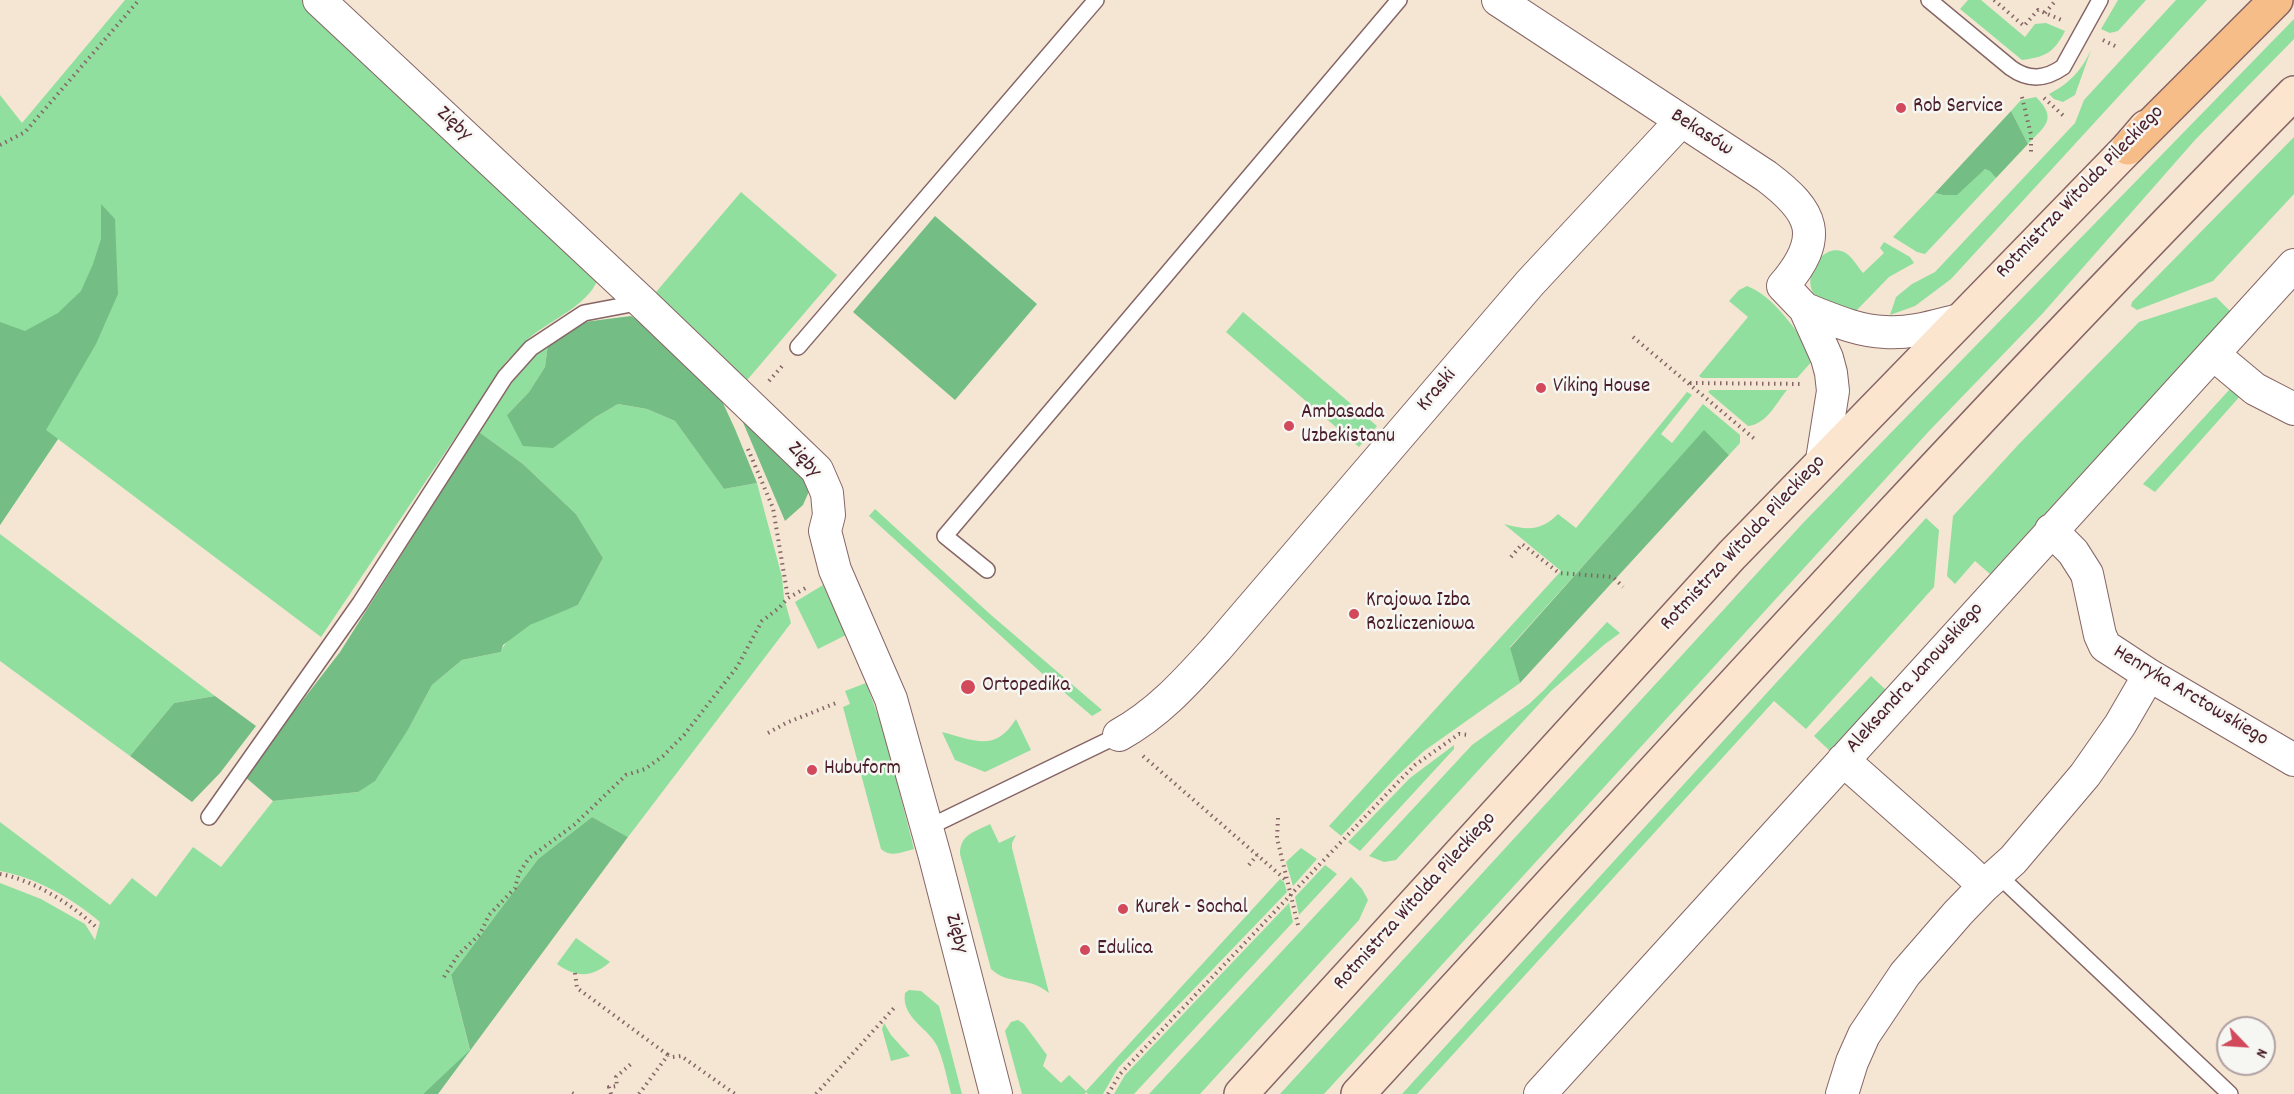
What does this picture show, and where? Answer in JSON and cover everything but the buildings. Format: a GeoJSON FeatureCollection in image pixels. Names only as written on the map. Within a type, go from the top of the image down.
{"type":"FeatureCollection","features":[{"type":"Feature","properties":{"kind":"main road","name":"Rotmistrza Witolda Pileckiego"},"geometry":{"type":"LineString","coordinates":[[1241,1094],[1630,666],[1822,460],[2128,148],[2254,0]]}},
{"type":"Feature","properties":{"kind":"main road"},"geometry":{"type":"LineString","coordinates":[[2128,148],[2276,0]]}},
{"type":"Feature","properties":{"kind":"main road"},"geometry":{"type":"LineString","coordinates":[[1358,1094],[1937,464],[2134,255],[2294,93]]}},
{"type":"Feature","properties":{"kind":"street","name":"Zięby"},"geometry":{"type":"LineString","coordinates":[[319,0],[818,470],[827,493],[829,515],[825,531],[835,570],[891,699],[996,1094]]}},
{"type":"Feature","properties":{"kind":"street","name":"Bekasów"},"geometry":{"type":"LineString","coordinates":[[1498,0],[1766,176],[1783,189],[1803,212],[1808,221],[1809,242],[1802,260],[1783,286],[1805,309],[1827,358],[1831,373],[1833,391],[1822,460]]}},
{"type":"Feature","properties":{"kind":"street","name":"Kraski"},"geometry":{"type":"LineString","coordinates":[[1130,745],[1152,715],[1217,648],[1530,283],[1681,121]]}},
{"type":"Feature","properties":{"kind":"street","name":"Aleksandra Janowskiego"},"geometry":{"type":"LineString","coordinates":[[1540,1094],[2294,265]]}},
{"type":"Feature","properties":{"kind":"street","name":"Bekasów"},"geometry":{"type":"LineString","coordinates":[[1805,309],[1854,327],[1886,332],[1918,330],[1959,320]]}},
{"type":"Feature","properties":{"kind":"street"},"geometry":{"type":"LineString","coordinates":[[2213,354],[2255,389],[2294,409]]}},
{"type":"Feature","properties":{"kind":"street","name":"Henryka Arctowskiego"},"geometry":{"type":"LineString","coordinates":[[2051,530],[2073,552],[2087,574],[2100,635],[2105,646],[2149,675],[2294,760]]}},
{"type":"Feature","properties":{"kind":"street"},"geometry":{"type":"LineString","coordinates":[[1842,1094],[1864,1035],[1905,974],[1990,880],[2013,860],[2097,759],[2149,675]]}},
{"type":"Feature","properties":{"kind":"street"},"geometry":{"type":"LineString","coordinates":[[1843,760],[1964,867],[1990,880]]}},
{"type":"Feature","properties":{"kind":"lane"},"geometry":{"type":"LineString","coordinates":[[798,347],[1096,0]]}},
{"type":"Feature","properties":{"kind":"lane"},"geometry":{"type":"LineString","coordinates":[[987,570],[945,536],[1398,0]]}},
{"type":"Feature","properties":{"kind":"lane"},"geometry":{"type":"LineString","coordinates":[[1929,0],[2027,76],[2054,73],[2063,67],[2100,0]]}},
{"type":"Feature","properties":{"kind":"lane"},"geometry":{"type":"LineString","coordinates":[[209,817],[360,603],[505,377],[531,348],[584,313],[642,302]]}},
{"type":"Feature","properties":{"kind":"lane"},"geometry":{"type":"LineString","coordinates":[[927,828],[1130,745]]}},
{"type":"Feature","properties":{"kind":"lane"},"geometry":{"type":"LineString","coordinates":[[1990,880],[2230,1094]]}},
{"type":"Feature","properties":{"kind":"path"},"geometry":{"type":"LineString","coordinates":[[0,145],[25,132],[139,0]]}},
{"type":"Feature","properties":{"kind":"path"},"geometry":{"type":"LineString","coordinates":[[1994,0],[2024,26],[2038,10],[2070,24]]}},
{"type":"Feature","properties":{"kind":"path"},"geometry":{"type":"LineString","coordinates":[[2045,13],[2056,0]]}},
{"type":"Feature","properties":{"kind":"path"},"geometry":{"type":"LineString","coordinates":[[2097,38],[2119,48]]}},
{"type":"Feature","properties":{"kind":"path"},"geometry":{"type":"LineString","coordinates":[[2027,76],[2022,98],[2031,135],[2031,155]]}},
{"type":"Feature","properties":{"kind":"path"},"geometry":{"type":"LineString","coordinates":[[1633,338],[1757,441]]}},
{"type":"Feature","properties":{"kind":"path"},"geometry":{"type":"LineString","coordinates":[[767,383],[798,347]]}},
{"type":"Feature","properties":{"kind":"path"},"geometry":{"type":"LineString","coordinates":[[1688,383],[1803,384]]}},
{"type":"Feature","properties":{"kind":"path"},"geometry":{"type":"LineString","coordinates":[[745,441],[772,508],[788,598]]}},
{"type":"Feature","properties":{"kind":"path"},"geometry":{"type":"LineString","coordinates":[[1511,557],[1522,543],[1559,573],[1613,578],[1623,587]]}},
{"type":"Feature","properties":{"kind":"path"},"geometry":{"type":"LineString","coordinates":[[444,977],[458,955],[480,934],[489,915],[514,888],[519,873],[529,858],[574,825],[626,775],[645,769],[663,756],[684,735],[737,667],[762,621],[788,598],[835,570]]}},
{"type":"Feature","properties":{"kind":"path"},"geometry":{"type":"LineString","coordinates":[[768,733],[786,723],[836,703]]}},
{"type":"Feature","properties":{"kind":"path"},"geometry":{"type":"LineString","coordinates":[[1108,1094],[1120,1074],[1415,765],[1459,734],[1468,735]]}},
{"type":"Feature","properties":{"kind":"path"},"geometry":{"type":"LineString","coordinates":[[1130,745],[1287,881]]}},
{"type":"Feature","properties":{"kind":"path"},"geometry":{"type":"LineString","coordinates":[[1278,818],[1277,838],[1298,925]]}},
{"type":"Feature","properties":{"kind":"path"},"geometry":{"type":"LineString","coordinates":[[1249,865],[1257,855]]}},
{"type":"Feature","properties":{"kind":"path"},"geometry":{"type":"LineString","coordinates":[[0,874],[57,897],[74,907],[98,929]]}},
{"type":"Feature","properties":{"kind":"path"},"geometry":{"type":"LineString","coordinates":[[575,973],[577,988],[668,1055],[681,1056],[735,1094]]}},
{"type":"Feature","properties":{"kind":"path"},"geometry":{"type":"LineString","coordinates":[[816,1094],[894,1008]]}},
{"type":"Feature","properties":{"kind":"path"},"geometry":{"type":"LineString","coordinates":[[639,1094],[668,1055]]}},
{"type":"Feature","properties":{"kind":"path"},"geometry":{"type":"LineString","coordinates":[[611,1094],[609,1087],[617,1086],[616,1077],[632,1063]]}},
{"type":"Feature","properties":{"kind":"green space"},"geometry":{"type":"Polygon","coordinates":[[[125,0],[304,0],[599,274],[589,294],[529,338],[506,362],[321,637],[58,439],[0,525],[0,95],[22,123],[125,0]]]}},
{"type":"Feature","properties":{"kind":"green space"},"geometry":{"type":"Polygon","coordinates":[[[1968,0],[1981,0],[2025,37],[2035,24],[2046,23],[2065,31],[2048,53],[2022,60],[1960,9],[1968,0]]]}},
{"type":"Feature","properties":{"kind":"green space"},"geometry":{"type":"Polygon","coordinates":[[[2118,0],[2146,0],[2118,31],[2110,33],[2101,29],[2118,0]]]}},
{"type":"Feature","properties":{"kind":"green space"},"geometry":{"type":"Polygon","coordinates":[[[2176,0],[2207,0],[1951,279],[1915,306],[1890,315],[1896,297],[1912,284],[1935,272],[2075,123],[2084,100],[2176,0]]]}},
{"type":"Feature","properties":{"kind":"green space"},"geometry":{"type":"Polygon","coordinates":[[[2294,19],[2294,39],[2195,140],[2043,313],[1930,430],[1324,1094],[1280,1094],[1803,523],[2294,19]]]}},
{"type":"Feature","properties":{"kind":"green space"},"geometry":{"type":"Polygon","coordinates":[[[2091,50],[2075,95],[2063,102],[2054,99],[2049,94],[2074,76],[2091,50]]]}},
{"type":"Feature","properties":{"kind":"green space"},"geometry":{"type":"Polygon","coordinates":[[[2036,97],[2043,105],[2048,117],[2044,127],[2028,144],[2011,111],[2021,100],[2036,97]]]}},
{"type":"Feature","properties":{"kind":"green space"},"geometry":{"type":"Polygon","coordinates":[[[2011,111],[2028,144],[1996,178],[1985,169],[1957,195],[1935,193],[2011,111]]]}},
{"type":"Feature","properties":{"kind":"green space"},"geometry":{"type":"Polygon","coordinates":[[[2294,137],[2294,194],[2213,281],[2137,310],[2131,306],[2132,302],[2294,137]]]}},
{"type":"Feature","properties":{"kind":"green space"},"geometry":{"type":"Polygon","coordinates":[[[1985,169],[1990,170],[1996,178],[1925,254],[1917,252],[1893,237],[1935,193],[1943,195],[1985,169]]]}},
{"type":"Feature","properties":{"kind":"green space"},"geometry":{"type":"Polygon","coordinates":[[[741,192],[837,275],[742,386],[651,298],[741,192]]]}},
{"type":"Feature","properties":{"kind":"green space"},"geometry":{"type":"Polygon","coordinates":[[[101,204],[115,219],[118,294],[96,344],[46,430],[58,439],[0,525],[0,322],[25,331],[58,313],[81,291],[101,239],[101,204]]]}},
{"type":"Feature","properties":{"kind":"green space"},"geometry":{"type":"Polygon","coordinates":[[[935,216],[1037,304],[955,400],[853,312],[935,216]]]}},
{"type":"Feature","properties":{"kind":"green space"},"geometry":{"type":"Polygon","coordinates":[[[1884,242],[1910,257],[1914,263],[1889,277],[1853,314],[1827,304],[1815,295],[1810,280],[1821,257],[1836,250],[1844,252],[1863,273],[1884,253],[1880,248],[1884,242]]]}},
{"type":"Feature","properties":{"kind":"green space"},"geometry":{"type":"Polygon","coordinates":[[[1747,286],[1767,298],[1776,307],[1794,328],[1814,359],[1797,378],[1702,378],[1699,376],[1748,317],[1729,301],[1739,290],[1747,286]]]}},
{"type":"Feature","properties":{"kind":"green space"},"geometry":{"type":"Polygon","coordinates":[[[2216,297],[2230,311],[1990,574],[1975,561],[1955,584],[1947,576],[1953,516],[2018,445],[2139,322],[2216,297]]]}},
{"type":"Feature","properties":{"kind":"green space"},"geometry":{"type":"Polygon","coordinates":[[[1243,312],[1377,426],[1359,447],[1226,332],[1243,312]]]}},
{"type":"Feature","properties":{"kind":"green space"},"geometry":{"type":"Polygon","coordinates":[[[631,316],[656,332],[715,386],[757,483],[724,489],[675,421],[647,409],[618,404],[594,418],[553,448],[523,446],[507,415],[529,392],[545,367],[548,344],[576,323],[631,316]]]}},
{"type":"Feature","properties":{"kind":"green space"},"geometry":{"type":"Polygon","coordinates":[[[548,344],[545,367],[529,392],[507,415],[594,418],[618,404],[647,409],[675,421],[724,489],[757,483],[782,577],[784,598],[791,623],[628,837],[592,817],[538,859],[451,975],[470,1051],[423,1094],[0,1094],[0,883],[41,899],[85,924],[95,940],[100,922],[53,890],[14,874],[0,871],[0,822],[110,905],[132,878],[156,897],[193,847],[221,867],[273,801],[358,792],[409,728],[432,685],[462,660],[501,652],[506,643],[523,629],[578,605],[603,558],[576,514],[523,464],[479,432],[519,371],[548,344]]]}},
{"type":"Feature","properties":{"kind":"green space"},"geometry":{"type":"Polygon","coordinates":[[[2230,389],[2241,395],[2155,492],[2143,484],[2230,389]]]}},
{"type":"Feature","properties":{"kind":"green space"},"geometry":{"type":"Polygon","coordinates":[[[1710,390],[1787,390],[1766,417],[1748,426],[1708,392],[1710,390]]]}},
{"type":"Feature","properties":{"kind":"green space"},"geometry":{"type":"Polygon","coordinates":[[[1687,392],[1692,395],[1661,434],[1672,443],[1703,404],[1740,435],[1740,443],[1729,455],[1704,431],[1510,647],[1520,683],[1424,751],[1398,775],[1341,836],[1329,826],[1561,571],[1504,524],[1520,528],[1539,527],[1558,514],[1576,528],[1687,392]]]}},
{"type":"Feature","properties":{"kind":"green space"},"geometry":{"type":"Polygon","coordinates":[[[739,413],[806,472],[810,489],[803,505],[785,521],[739,413]]]}},
{"type":"Feature","properties":{"kind":"green space"},"geometry":{"type":"Polygon","coordinates":[[[1704,430],[1729,455],[1520,683],[1510,648],[1704,430]]]}},
{"type":"Feature","properties":{"kind":"green space"},"geometry":{"type":"Polygon","coordinates":[[[479,432],[523,464],[576,514],[603,558],[578,605],[530,625],[503,645],[501,652],[462,660],[432,685],[409,728],[375,781],[358,792],[273,801],[244,776],[340,652],[479,432]]]}},
{"type":"Feature","properties":{"kind":"green space"},"geometry":{"type":"Polygon","coordinates":[[[875,509],[991,615],[1102,710],[1092,716],[1046,677],[869,516],[875,509]]]}},
{"type":"Feature","properties":{"kind":"green space"},"geometry":{"type":"Polygon","coordinates":[[[1926,518],[1939,530],[1934,587],[1806,729],[1774,701],[1417,1094],[1402,1094],[1926,518]]]}},
{"type":"Feature","properties":{"kind":"green space"},"geometry":{"type":"Polygon","coordinates":[[[0,534],[215,696],[174,703],[130,756],[0,661],[0,534]]]}},
{"type":"Feature","properties":{"kind":"green space"},"geometry":{"type":"Polygon","coordinates":[[[823,585],[846,635],[818,649],[795,602],[823,585]]]}},
{"type":"Feature","properties":{"kind":"green space"},"geometry":{"type":"Polygon","coordinates":[[[1607,622],[1620,633],[1551,691],[1396,860],[1384,862],[1369,856],[1472,745],[1529,704],[1607,622]]]}},
{"type":"Feature","properties":{"kind":"green space"},"geometry":{"type":"Polygon","coordinates":[[[1871,676],[1886,690],[1831,751],[1829,750],[1814,736],[1871,676]]]}},
{"type":"Feature","properties":{"kind":"green space"},"geometry":{"type":"Polygon","coordinates":[[[866,683],[884,732],[914,849],[897,854],[881,849],[843,707],[850,704],[845,691],[866,683]]]}},
{"type":"Feature","properties":{"kind":"green space"},"geometry":{"type":"Polygon","coordinates":[[[215,696],[256,726],[220,773],[192,802],[130,756],[174,703],[215,696]]]}},
{"type":"Feature","properties":{"kind":"green space"},"geometry":{"type":"Polygon","coordinates":[[[1016,719],[1031,750],[985,772],[955,760],[942,732],[974,740],[992,740],[1008,730],[1016,719]]]}},
{"type":"Feature","properties":{"kind":"green space"},"geometry":{"type":"Polygon","coordinates":[[[1454,745],[1454,749],[1360,851],[1348,842],[1410,778],[1454,745]]]}},
{"type":"Feature","properties":{"kind":"green space"},"geometry":{"type":"Polygon","coordinates":[[[592,817],[628,837],[438,1094],[423,1094],[470,1050],[451,975],[538,859],[592,817]]]}},
{"type":"Feature","properties":{"kind":"green space"},"geometry":{"type":"Polygon","coordinates":[[[990,824],[999,843],[1016,835],[1012,848],[1049,993],[1041,987],[1005,977],[991,969],[960,854],[966,838],[990,824]]]}},
{"type":"Feature","properties":{"kind":"green space"},"geometry":{"type":"Polygon","coordinates":[[[1301,848],[1317,859],[1293,886],[1286,862],[1301,848]]]}},
{"type":"Feature","properties":{"kind":"green space"},"geometry":{"type":"Polygon","coordinates":[[[1325,865],[1337,874],[1299,915],[1295,897],[1325,865]]]}},
{"type":"Feature","properties":{"kind":"green space"},"geometry":{"type":"Polygon","coordinates":[[[1351,877],[1368,900],[1359,920],[1200,1094],[1149,1094],[1351,877]]]}},
{"type":"Feature","properties":{"kind":"green space"},"geometry":{"type":"Polygon","coordinates":[[[1280,879],[1284,882],[1287,892],[1118,1068],[1103,1094],[1086,1092],[1085,1094],[1022,1094],[1005,1031],[1011,1022],[1018,1020],[1024,1024],[1047,1055],[1043,1066],[1061,1083],[1069,1075],[1086,1091],[1280,879]]]}},
{"type":"Feature","properties":{"kind":"green space"},"geometry":{"type":"Polygon","coordinates":[[[1289,903],[1293,922],[1134,1094],[1114,1094],[1125,1075],[1289,903]]]}},
{"type":"Feature","properties":{"kind":"green space"},"geometry":{"type":"Polygon","coordinates":[[[576,938],[610,962],[597,971],[584,974],[564,969],[557,964],[576,938]]]}},
{"type":"Feature","properties":{"kind":"green space"},"geometry":{"type":"Polygon","coordinates":[[[909,990],[921,991],[939,1006],[962,1094],[951,1094],[938,1048],[907,1010],[905,993],[909,990]]]}},
{"type":"Feature","properties":{"kind":"green space"},"geometry":{"type":"Polygon","coordinates":[[[884,1023],[891,1035],[910,1056],[891,1061],[882,1029],[884,1023]]]}},
{"type":"Feature","properties":{"kind":"place","name":"Rob Service"},"geometry":{"type":"Point","coordinates":[1901,108]}},
{"type":"Feature","properties":{"kind":"place","name":"Viking House"},"geometry":{"type":"Point","coordinates":[1541,388]}},
{"type":"Feature","properties":{"kind":"place","name":"Ambasada Uzbekistanu"},"geometry":{"type":"Point","coordinates":[1289,426]}},
{"type":"Feature","properties":{"kind":"place","name":"Krajowa Izba Rozliczeniowa"},"geometry":{"type":"Point","coordinates":[1354,614]}},
{"type":"Feature","properties":{"kind":"place","name":"Ortopedika"},"geometry":{"type":"Point","coordinates":[968,687]}},
{"type":"Feature","properties":{"kind":"place","name":"Hubuform"},"geometry":{"type":"Point","coordinates":[812,770]}},
{"type":"Feature","properties":{"kind":"place","name":"Kurek - Sochal"},"geometry":{"type":"Point","coordinates":[1123,909]}},
{"type":"Feature","properties":{"kind":"place","name":"Edulica"},"geometry":{"type":"Point","coordinates":[1085,950]}}]}
